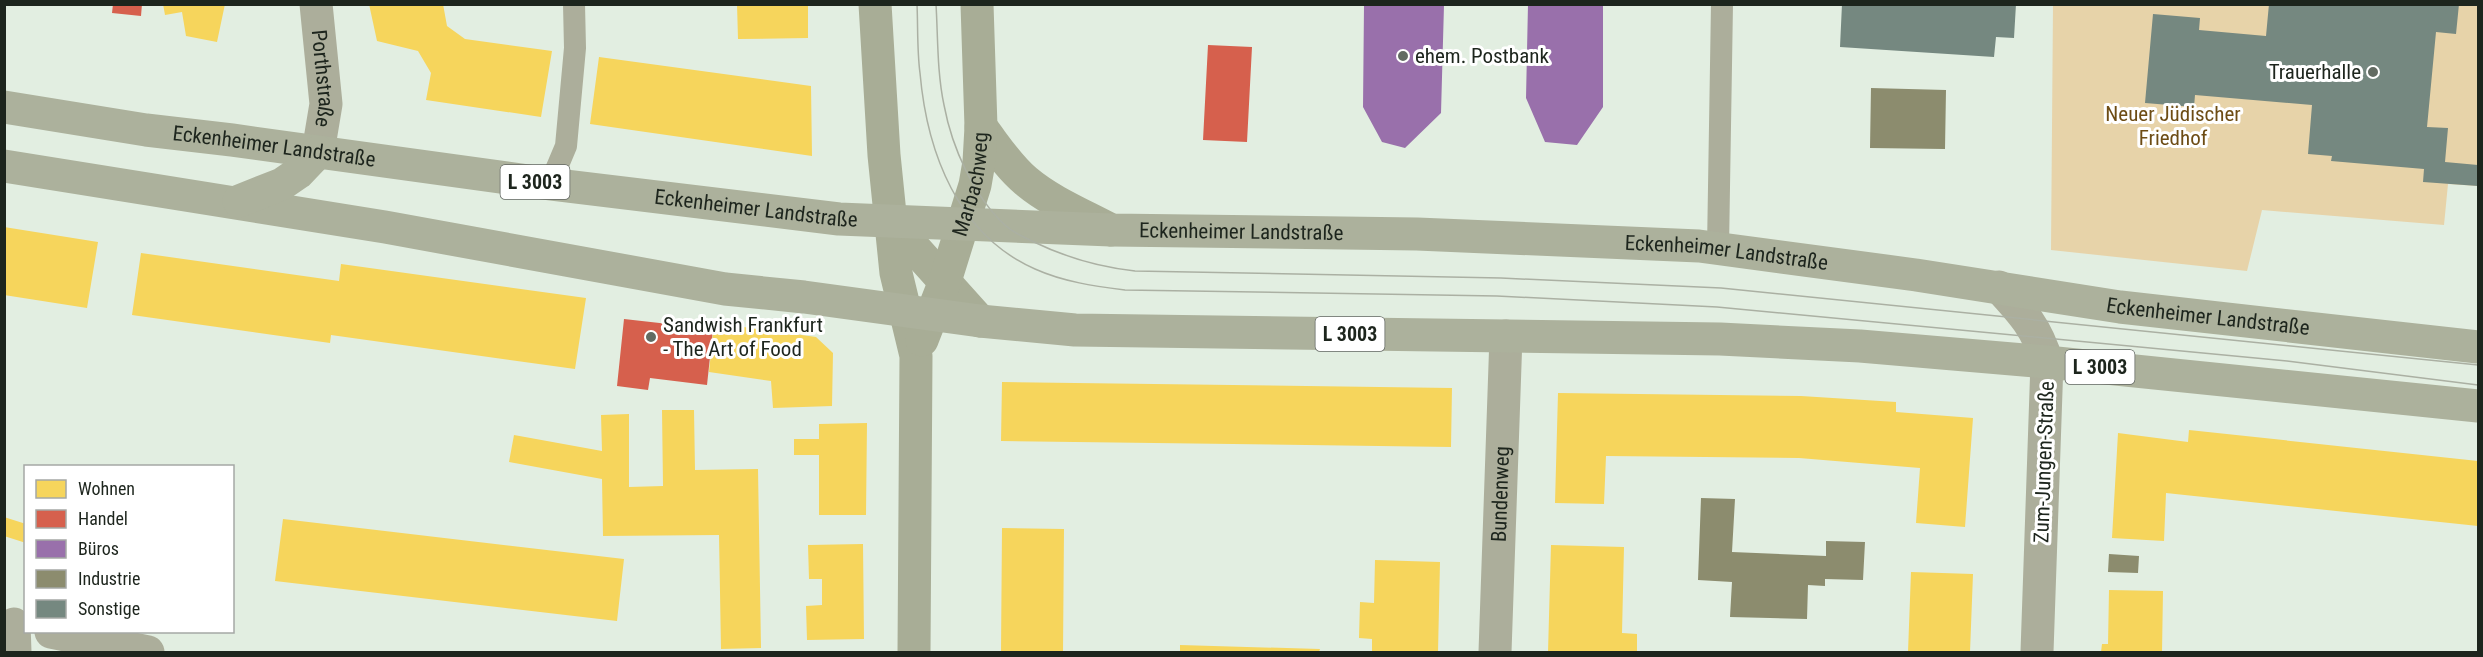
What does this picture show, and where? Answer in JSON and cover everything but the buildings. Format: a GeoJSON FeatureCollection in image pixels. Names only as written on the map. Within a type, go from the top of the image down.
{"type":"FeatureCollection","features":[{"type":"Feature","properties":{"kind":"main road"},"geometry":{"type":"LineString","coordinates":[[875,4],[880,103],[896,273],[918,313],[914,652]]}},
{"type":"Feature","properties":{"kind":"main road","name":"Marbachweg"},"geometry":{"type":"LineString","coordinates":[[918,313],[945,280],[977,173],[981,127],[977,4]]}},
{"type":"Feature","properties":{"kind":"main road","name":"Eckenheimer Landstraße"},"geometry":{"type":"LineString","coordinates":[[4,107],[146,130],[550,184],[839,219],[1111,231],[1417,234],[1718,248],[1999,287],[2120,307],[2478,347]]}},
{"type":"Feature","properties":{"kind":"main road"},"geometry":{"type":"LineString","coordinates":[[981,127],[1026,181],[1048,197],[1111,231]]}},
{"type":"Feature","properties":{"kind":"main road"},"geometry":{"type":"LineString","coordinates":[[237,201],[282,184],[298,173],[318,152]]}},
{"type":"Feature","properties":{"kind":"main road","name":"L 3003"},"geometry":{"type":"LineString","coordinates":[[4,166],[237,201],[725,289],[804,297],[980,321],[1075,330],[1720,339],[1836,344],[2047,362],[2478,406]]}},
{"type":"Feature","properties":{"kind":"main road"},"geometry":{"type":"LineString","coordinates":[[891,222],[980,321]]}},
{"type":"Feature","properties":{"kind":"street","name":"Porthstraße"},"geometry":{"type":"LineString","coordinates":[[316,4],[326,104],[318,152]]}},
{"type":"Feature","properties":{"kind":"street","name":"Zum-Jungen-Straße"},"geometry":{"type":"LineString","coordinates":[[1999,287],[2028,319],[2040,339],[2047,362],[2037,652]]}},
{"type":"Feature","properties":{"kind":"street","name":"Bundenweg"},"geometry":{"type":"LineString","coordinates":[[1495,652],[1506,336]]}},
{"type":"Feature","properties":{"kind":"street"},"geometry":{"type":"LineString","coordinates":[[56,633],[148,652]]}},
{"type":"Feature","properties":{"kind":"lane"},"geometry":{"type":"LineString","coordinates":[[550,184],[566,146],[575,48],[574,4]]}},
{"type":"Feature","properties":{"kind":"lane"},"geometry":{"type":"LineString","coordinates":[[1718,248],[1722,4]]}},
{"type":"Feature","properties":{"kind":"green space","name":"Neuer Jüdischer Friedhof"},"geometry":{"type":"Polygon","coordinates":[[[2053,5],[2478,5],[2478,186],[2448,184],[2444,225],[2262,210],[2247,271],[2051,250],[2053,5]]]}},
{"type":"Feature","properties":{"kind":"tram line"},"geometry":{"type":"LineString","coordinates":[[917,4],[918,56],[924,103],[930,133],[951,188],[967,213],[986,235],[1008,254],[1035,269],[1068,280],[1125,290],[1497,296],[1717,307],[2287,361],[2478,385]]}},
{"type":"Feature","properties":{"kind":"tram line"},"geometry":{"type":"LineString","coordinates":[[936,4],[939,68],[944,105],[959,155],[974,186],[994,214],[1012,231],[1059,253],[1096,264],[1135,271],[1501,278],[1721,288],[2478,365]]}},
{"type":"Feature","properties":{"kind":"place","name":"ehem. Postbank"},"geometry":{"type":"Point","coordinates":[1403,56]}},
{"type":"Feature","properties":{"kind":"place","name":"Trauerhalle"},"geometry":{"type":"Point","coordinates":[2373,72]}},
{"type":"Feature","properties":{"kind":"place","name":"Sandwish Frankfurt - The Art of Food"},"geometry":{"type":"Point","coordinates":[651,337]}}]}
